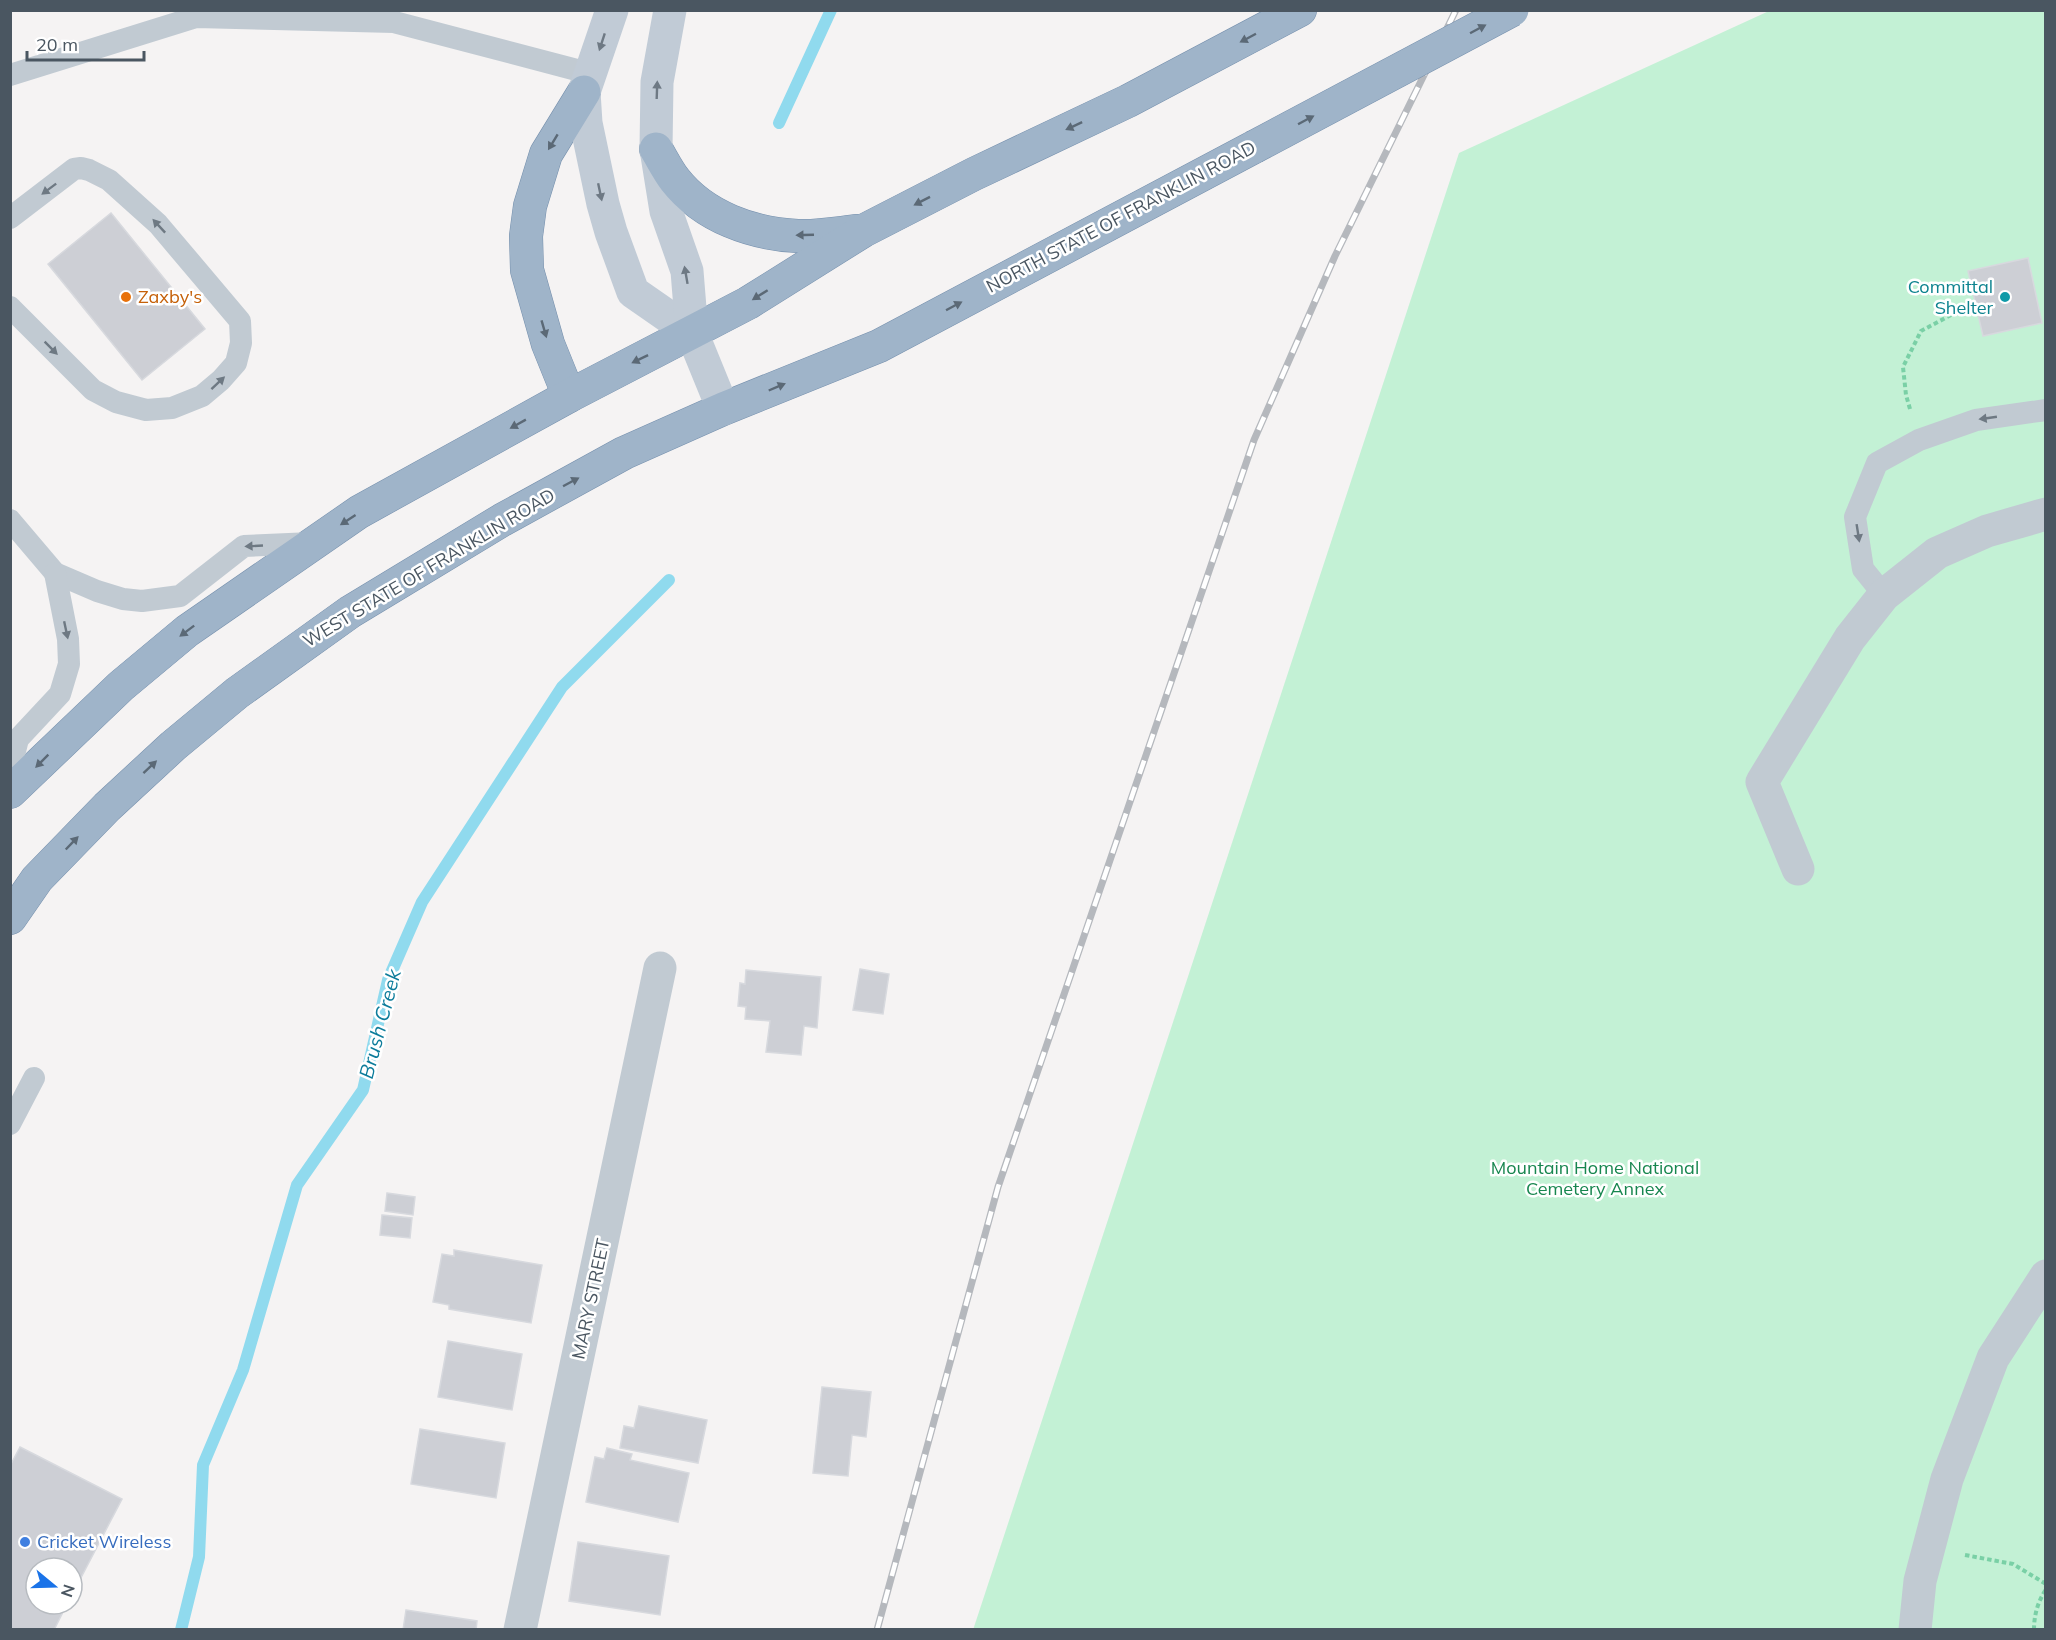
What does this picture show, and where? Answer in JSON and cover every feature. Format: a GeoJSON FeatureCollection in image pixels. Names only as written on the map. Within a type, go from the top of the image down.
{"type":"FeatureCollection","features":[{"type":"Feature","properties":{"kind":"highway"},"geometry":{"type":"LineString","coordinates":[[10,792],[121,686],[187,631],[359,512],[569,396],[748,303],[863,231],[974,174],[1128,101],[1300,10]]}},
{"type":"Feature","properties":{"kind":"highway","name":"NORTH STATE OF FRANKLIN ROAD"},"geometry":{"type":"LineString","coordinates":[[723,409],[879,346],[1512,10]]}},
{"type":"Feature","properties":{"kind":"highway"},"geometry":{"type":"LineString","coordinates":[[569,396],[548,344],[527,270],[526,236],[530,206],[546,153],[588,83]]}},
{"type":"Feature","properties":{"kind":"highway"},"geometry":{"type":"LineString","coordinates":[[656,149],[675,180],[697,202],[738,224],[759,231],[800,236],[863,231]]}},
{"type":"Feature","properties":{"kind":"highway","name":"WEST STATE OF FRANKLIN ROAD"},"geometry":{"type":"LineString","coordinates":[[10,918],[37,879],[115,799],[182,738],[294,651],[350,612],[502,520],[624,453],[723,409]]}},
{"type":"Feature","properties":{"kind":"main road"},"geometry":{"type":"LineString","coordinates":[[612,10],[588,83],[586,123],[603,204],[633,292],[692,333]]}},
{"type":"Feature","properties":{"kind":"main road"},"geometry":{"type":"LineString","coordinates":[[670,10],[657,82],[656,149],[666,212],[687,271],[692,333],[723,409]]}},
{"type":"Feature","properties":{"kind":"street"},"geometry":{"type":"LineString","coordinates":[[1798,869],[1762,782],[1851,638],[1884,595],[1936,552],[1987,531],[2046,514]]}},
{"type":"Feature","properties":{"kind":"street","name":"MARY STREET"},"geometry":{"type":"LineString","coordinates":[[519,1629],[660,968]]}},
{"type":"Feature","properties":{"kind":"street"},"geometry":{"type":"LineString","coordinates":[[1915,1629],[1920,1581],[1947,1479],[1993,1358],[2046,1276]]}},
{"type":"Feature","properties":{"kind":"lane"},"geometry":{"type":"LineString","coordinates":[[10,75],[196,17],[394,22],[588,83]]}},
{"type":"Feature","properties":{"kind":"lane"},"geometry":{"type":"LineString","coordinates":[[10,218],[74,170],[81,168],[90,170],[109,180],[158,224],[240,321],[241,343],[236,363],[202,396],[172,408],[146,410],[116,402],[93,390],[10,307]]}},
{"type":"Feature","properties":{"kind":"lane"},"geometry":{"type":"LineString","coordinates":[[1884,595],[1863,569],[1855,517],[1876,463],[1919,440],[1976,420],[2046,410]]}},
{"type":"Feature","properties":{"kind":"lane"},"geometry":{"type":"LineString","coordinates":[[10,520],[55,573],[97,591],[123,599],[142,601],[180,596],[244,546],[312,543]]}},
{"type":"Feature","properties":{"kind":"lane"},"geometry":{"type":"LineString","coordinates":[[10,771],[18,739],[60,694],[69,664],[68,639],[55,573]]}},
{"type":"Feature","properties":{"kind":"lane"},"geometry":{"type":"LineString","coordinates":[[10,1124],[34,1078]]}},
{"type":"Feature","properties":{"kind":"path"},"geometry":{"type":"LineString","coordinates":[[1919,440],[1906,395],[1903,367],[1921,331],[1966,308]]}},
{"type":"Feature","properties":{"kind":"path"},"geometry":{"type":"LineString","coordinates":[[1929,1548],[2013,1564],[2046,1584]]}},
{"type":"Feature","properties":{"kind":"path"},"geometry":{"type":"LineString","coordinates":[[2034,1629],[2039,1600],[2046,1589]]}},
{"type":"Feature","properties":{"kind":"green space","name":"Mountain Home National Cemetery Annex"},"geometry":{"type":"Polygon","coordinates":[[[1769,11],[2045,11],[2045,1629],[973,1630],[1459,153],[1769,11]]]}},
{"type":"Feature","properties":{"kind":"building","name":"Zaxby's"},"geometry":{"type":"Polygon","coordinates":[[[111,213],[205,329],[142,380],[48,264],[111,213]]]}},
{"type":"Feature","properties":{"kind":"building","name":"Committal Shelter"},"geometry":{"type":"Polygon","coordinates":[[[2028,258],[2042,323],[1983,336],[1968,271],[2028,258]]]}},
{"type":"Feature","properties":{"kind":"building"},"geometry":{"type":"Polygon","coordinates":[[[860,969],[889,974],[883,1014],[853,1010],[860,969]]]}},
{"type":"Feature","properties":{"kind":"building"},"geometry":{"type":"Polygon","coordinates":[[[746,970],[821,977],[817,1028],[804,1026],[801,1055],[766,1052],[770,1021],[745,1019],[746,1007],[738,1006],[740,983],[745,984],[746,970]]]}},
{"type":"Feature","properties":{"kind":"building"},"geometry":{"type":"Polygon","coordinates":[[[387,1193],[415,1197],[413,1215],[385,1211],[387,1193]]]}},
{"type":"Feature","properties":{"kind":"building"},"geometry":{"type":"Polygon","coordinates":[[[382,1215],[412,1218],[410,1238],[380,1235],[382,1215]]]}},
{"type":"Feature","properties":{"kind":"building"},"geometry":{"type":"Polygon","coordinates":[[[454,1250],[542,1265],[531,1323],[449,1309],[449,1305],[433,1302],[442,1254],[454,1256],[454,1250]]]}},
{"type":"Feature","properties":{"kind":"building"},"geometry":{"type":"Polygon","coordinates":[[[448,1341],[522,1354],[512,1410],[438,1397],[448,1341]]]}},
{"type":"Feature","properties":{"kind":"building"},"geometry":{"type":"Polygon","coordinates":[[[822,1387],[871,1392],[866,1437],[852,1435],[848,1476],[813,1473],[822,1387]]]}},
{"type":"Feature","properties":{"kind":"building"},"geometry":{"type":"Polygon","coordinates":[[[639,1406],[707,1420],[698,1463],[620,1448],[624,1426],[634,1428],[639,1406]]]}},
{"type":"Feature","properties":{"kind":"building"},"geometry":{"type":"Polygon","coordinates":[[[420,1429],[505,1443],[496,1498],[411,1484],[420,1429]]]}},
{"type":"Feature","properties":{"kind":"building"},"geometry":{"type":"Polygon","coordinates":[[[20,1447],[122,1499],[84,1572],[84,1556],[24,1556],[24,1616],[61,1616],[54,1630],[10,1630],[10,1466],[20,1447]]]}},
{"type":"Feature","properties":{"kind":"building"},"geometry":{"type":"Polygon","coordinates":[[[607,1448],[632,1454],[630,1460],[689,1473],[678,1522],[586,1502],[595,1457],[604,1459],[607,1448]]]}},
{"type":"Feature","properties":{"kind":"building"},"geometry":{"type":"Polygon","coordinates":[[[578,1542],[669,1556],[660,1615],[569,1601],[578,1542]]]}},
{"type":"Feature","properties":{"kind":"building"},"geometry":{"type":"Polygon","coordinates":[[[406,1610],[477,1621],[476,1630],[403,1630],[406,1610]]]}},
{"type":"Feature","properties":{"kind":"waterway","name":"Brush Creek"},"geometry":{"type":"LineString","coordinates":[[779,123],[831,10]]}},
{"type":"Feature","properties":{"kind":"waterway","name":"Brush Creek"},"geometry":{"type":"LineString","coordinates":[[181,1630],[199,1557],[203,1465],[243,1370],[297,1185],[363,1090],[388,980],[422,902],[562,687],[669,580]]}},
{"type":"Feature","properties":{"kind":"railway"},"geometry":{"type":"LineString","coordinates":[[877,1630],[998,1187],[1254,440],[1335,256],[1456,10]]}},
{"type":"Feature","properties":{"kind":"place","name":"Zaxby's"},"geometry":{"type":"Point","coordinates":[126,297]}},
{"type":"Feature","properties":{"kind":"place","name":"Committal Shelter"},"geometry":{"type":"Point","coordinates":[2005,297]}},
{"type":"Feature","properties":{"kind":"place","name":"Cricket Wireless"},"geometry":{"type":"Point","coordinates":[25,1542]}}]}
